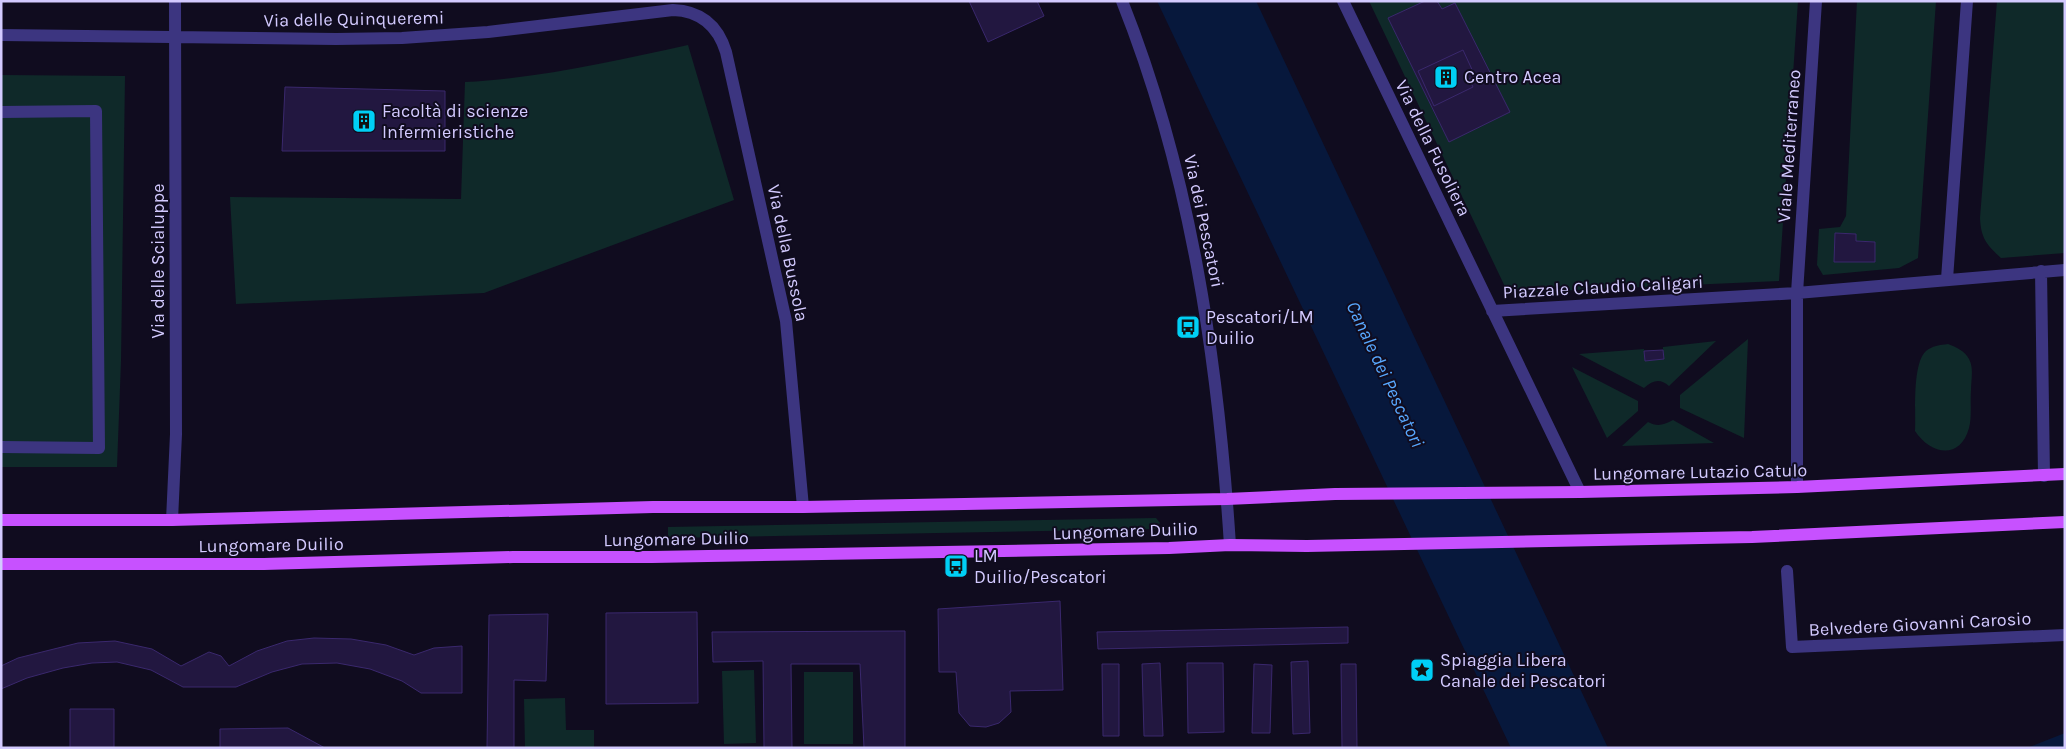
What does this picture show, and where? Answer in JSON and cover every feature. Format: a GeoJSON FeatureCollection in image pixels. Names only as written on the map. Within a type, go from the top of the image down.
{"type":"FeatureCollection","features":[{"type":"Feature","properties":{"kind":"main road","name":"Lungomare Lutazio Catulo"},"geometry":{"type":"LineString","coordinates":[[1335,494],[1797,488],[2065,474]]}},
{"type":"Feature","properties":{"kind":"main road","name":"Lungomare Duilio"},"geometry":{"type":"LineString","coordinates":[[1,520],[172,520],[652,507],[803,507],[1227,499],[1335,494]]}},
{"type":"Feature","properties":{"kind":"main road","name":"Lungomare Duilio"},"geometry":{"type":"LineString","coordinates":[[1,564],[264,564],[513,557],[680,557],[1169,548],[1230,545],[1351,545],[1752,537],[2065,522]]}},
{"type":"Feature","properties":{"kind":"street","name":"Via delle Scialuppe"},"geometry":{"type":"LineString","coordinates":[[172,520],[176,434],[175,1]]}},
{"type":"Feature","properties":{"kind":"street","name":"Via dei Pescatori"},"geometry":{"type":"LineString","coordinates":[[1122,1],[1158,106],[1193,238],[1213,360],[1230,545]]}},
{"type":"Feature","properties":{"kind":"street","name":"Via della Fusoliera"},"geometry":{"type":"LineString","coordinates":[[1343,1],[1492,311]]}},
{"type":"Feature","properties":{"kind":"street","name":"Viale Mediterraneo"},"geometry":{"type":"LineString","coordinates":[[1796,293],[1816,1]]}},
{"type":"Feature","properties":{"kind":"street"},"geometry":{"type":"LineString","coordinates":[[1947,279],[1967,1]]}},
{"type":"Feature","properties":{"kind":"street","name":"Via delle Quinqueremi"},"geometry":{"type":"LineString","coordinates":[[1,35],[174,38],[394,38],[488,32],[673,10],[688,10],[704,17]]}},
{"type":"Feature","properties":{"kind":"street","name":"Via della Bussola"},"geometry":{"type":"LineString","coordinates":[[704,17],[718,33],[726,52],[786,321],[803,507]]}},
{"type":"Feature","properties":{"kind":"street"},"geometry":{"type":"LineString","coordinates":[[1,112],[96,111],[99,448],[1,448]]}},
{"type":"Feature","properties":{"kind":"street","name":"Piazzale Claudio Caligari"},"geometry":{"type":"LineString","coordinates":[[1580,492],[1492,311],[1796,293],[2065,270]]}},
{"type":"Feature","properties":{"kind":"street"},"geometry":{"type":"LineString","coordinates":[[2041,271],[2044,476]]}},
{"type":"Feature","properties":{"kind":"street"},"geometry":{"type":"LineString","coordinates":[[1796,293],[1797,488]]}},
{"type":"Feature","properties":{"kind":"street","name":"Belvedere Giovanni Carosio"},"geometry":{"type":"LineString","coordinates":[[1787,571],[1792,647],[2065,635]]}},
{"type":"Feature","properties":{"kind":"green space"},"geometry":{"type":"Polygon","coordinates":[[[1369,1],[1798,1],[1779,281],[1508,293],[1369,1]]]}},
{"type":"Feature","properties":{"kind":"green space"},"geometry":{"type":"Polygon","coordinates":[[[1857,1],[1936,1],[1918,258],[1899,268],[1823,275],[1817,265],[1819,229],[1840,227],[1846,216],[1857,1]],[[1835,233],[1835,262],[1875,262],[1875,242],[1856,241],[1856,234],[1835,233]]]}},
{"type":"Feature","properties":{"kind":"green space"},"geometry":{"type":"Polygon","coordinates":[[[1997,1],[2065,1],[2065,253],[2001,258],[1983,236],[1980,218],[1997,1]]]}},
{"type":"Feature","properties":{"kind":"green space"},"geometry":{"type":"Polygon","coordinates":[[[688,45],[734,200],[484,293],[236,304],[230,197],[461,199],[465,82],[549,73],[688,45]]]}},
{"type":"Feature","properties":{"kind":"green space"},"geometry":{"type":"Polygon","coordinates":[[[1,75],[125,76],[121,361],[117,467],[1,467],[1,75]]]}},
{"type":"Feature","properties":{"kind":"green space"},"geometry":{"type":"Polygon","coordinates":[[[1748,339],[1744,438],[1680,408],[1680,395],[1748,339]]]}},
{"type":"Feature","properties":{"kind":"green space"},"geometry":{"type":"Polygon","coordinates":[[[1716,341],[1669,386],[1663,382],[1656,381],[1644,388],[1579,354],[1644,349],[1645,360],[1663,359],[1663,347],[1716,341]]]}},
{"type":"Feature","properties":{"kind":"green space"},"geometry":{"type":"Polygon","coordinates":[[[1948,344],[1963,352],[1971,363],[1971,414],[1965,439],[1952,450],[1944,451],[1928,445],[1915,431],[1916,389],[1919,366],[1926,351],[1939,345],[1948,344]]]}},
{"type":"Feature","properties":{"kind":"green space"},"geometry":{"type":"Polygon","coordinates":[[[1572,367],[1638,401],[1638,411],[1607,438],[1572,367]]]}},
{"type":"Feature","properties":{"kind":"green space"},"geometry":{"type":"Polygon","coordinates":[[[1673,420],[1714,443],[1622,446],[1648,422],[1660,425],[1673,420]]]}},
{"type":"Feature","properties":{"kind":"green space"},"geometry":{"type":"Polygon","coordinates":[[[1156,518],[1160,523],[1155,529],[668,538],[668,527],[1156,518]]]}},
{"type":"Feature","properties":{"kind":"green space"},"geometry":{"type":"Polygon","coordinates":[[[754,670],[756,743],[724,744],[722,671],[754,670]]]}},
{"type":"Feature","properties":{"kind":"green space"},"geometry":{"type":"Polygon","coordinates":[[[804,672],[853,672],[853,744],[804,744],[804,672]]]}},
{"type":"Feature","properties":{"kind":"green space"},"geometry":{"type":"Polygon","coordinates":[[[565,698],[566,730],[594,730],[594,748],[525,748],[524,699],[565,698]]]}},
{"type":"Feature","properties":{"kind":"water","name":"Canale dei Pescatori"},"geometry":{"type":"Polygon","coordinates":[[[1157,1],[1256,1],[1608,748],[1511,748],[1157,1]]]}},
{"type":"Feature","properties":{"kind":"water"},"geometry":{"type":"Polygon","coordinates":[[[2065,733],[2065,748],[2027,748],[2065,733]]]}},
{"type":"Feature","properties":{"kind":"building"},"geometry":{"type":"Polygon","coordinates":[[[969,1],[1037,1],[1044,16],[988,42],[969,1]]]}},
{"type":"Feature","properties":{"kind":"building"},"geometry":{"type":"Polygon","coordinates":[[[1425,1],[1437,1],[1442,9],[1455,3],[1510,112],[1449,142],[1388,18],[1425,1]]]}},
{"type":"Feature","properties":{"kind":"building","name":"Centro Acea"},"geometry":{"type":"Polygon","coordinates":[[[1463,50],[1475,76],[1469,79],[1473,87],[1434,106],[1418,71],[1463,50]]]}},
{"type":"Feature","properties":{"kind":"building","name":"Facoltà di scienze Infermieristiche"},"geometry":{"type":"Polygon","coordinates":[[[285,87],[445,91],[445,151],[282,151],[285,87]]]}},
{"type":"Feature","properties":{"kind":"building"},"geometry":{"type":"Polygon","coordinates":[[[1835,233],[1856,234],[1856,241],[1875,242],[1875,262],[1834,262],[1835,233]]]}},
{"type":"Feature","properties":{"kind":"building"},"geometry":{"type":"Polygon","coordinates":[[[1663,350],[1664,359],[1645,361],[1644,351],[1663,350]]]}},
{"type":"Feature","properties":{"kind":"building"},"geometry":{"type":"Polygon","coordinates":[[[1060,601],[1063,690],[1010,691],[1011,712],[999,723],[986,727],[970,726],[959,713],[956,672],[939,672],[938,609],[1060,601]]]}},
{"type":"Feature","properties":{"kind":"building"},"geometry":{"type":"Polygon","coordinates":[[[697,612],[698,703],[606,704],[606,613],[697,612]]]}},
{"type":"Feature","properties":{"kind":"building"},"geometry":{"type":"Polygon","coordinates":[[[548,614],[546,681],[514,680],[514,748],[487,748],[489,615],[548,614]]]}},
{"type":"Feature","properties":{"kind":"building"},"geometry":{"type":"Polygon","coordinates":[[[1348,627],[1348,643],[1098,649],[1097,632],[1348,627]]]}},
{"type":"Feature","properties":{"kind":"building"},"geometry":{"type":"Polygon","coordinates":[[[905,631],[905,748],[864,748],[860,664],[791,664],[792,748],[764,748],[763,661],[713,662],[712,632],[905,631]]]}},
{"type":"Feature","properties":{"kind":"building"},"geometry":{"type":"Polygon","coordinates":[[[314,638],[351,639],[386,645],[414,655],[434,648],[462,646],[462,693],[421,693],[402,681],[370,669],[337,663],[302,664],[272,672],[236,687],[183,687],[151,670],[117,662],[92,663],[63,668],[27,678],[1,689],[1,666],[18,658],[78,643],[115,641],[152,649],[181,666],[209,652],[221,656],[229,666],[257,651],[287,641],[314,638]]]}},
{"type":"Feature","properties":{"kind":"building"},"geometry":{"type":"Polygon","coordinates":[[[1308,661],[1310,733],[1293,734],[1291,662],[1308,661]]]}},
{"type":"Feature","properties":{"kind":"building"},"geometry":{"type":"Polygon","coordinates":[[[1160,663],[1163,736],[1144,736],[1142,664],[1160,663]]]}},
{"type":"Feature","properties":{"kind":"building"},"geometry":{"type":"Polygon","coordinates":[[[1187,663],[1223,663],[1224,732],[1188,733],[1187,663]]]}},
{"type":"Feature","properties":{"kind":"building"},"geometry":{"type":"Polygon","coordinates":[[[1102,664],[1119,664],[1119,736],[1103,736],[1102,664]]]}},
{"type":"Feature","properties":{"kind":"building"},"geometry":{"type":"Polygon","coordinates":[[[1254,664],[1272,665],[1270,733],[1252,733],[1254,664]]]}},
{"type":"Feature","properties":{"kind":"building"},"geometry":{"type":"Polygon","coordinates":[[[1341,664],[1356,664],[1357,748],[1342,748],[1341,664]]]}},
{"type":"Feature","properties":{"kind":"building"},"geometry":{"type":"Polygon","coordinates":[[[70,709],[114,709],[114,748],[70,748],[70,709]]]}},
{"type":"Feature","properties":{"kind":"building"},"geometry":{"type":"Polygon","coordinates":[[[288,728],[325,748],[220,748],[220,729],[288,728]]]}},
{"type":"Feature","properties":{"kind":"place","name":"Centro Acea"},"geometry":{"type":"Point","coordinates":[1446,77]}},
{"type":"Feature","properties":{"kind":"place","name":"Facoltà di scienze Infermieristiche"},"geometry":{"type":"Point","coordinates":[364,121]}},
{"type":"Feature","properties":{"kind":"place","name":"Pescatori/LM Duilio"},"geometry":{"type":"Point","coordinates":[1188,327]}},
{"type":"Feature","properties":{"kind":"place","name":"LM Duilio/Pescatori"},"geometry":{"type":"Point","coordinates":[956,566]}},
{"type":"Feature","properties":{"kind":"place","name":"Spiaggia Libera Canale dei Pescatori"},"geometry":{"type":"Point","coordinates":[1422,670]}}]}
